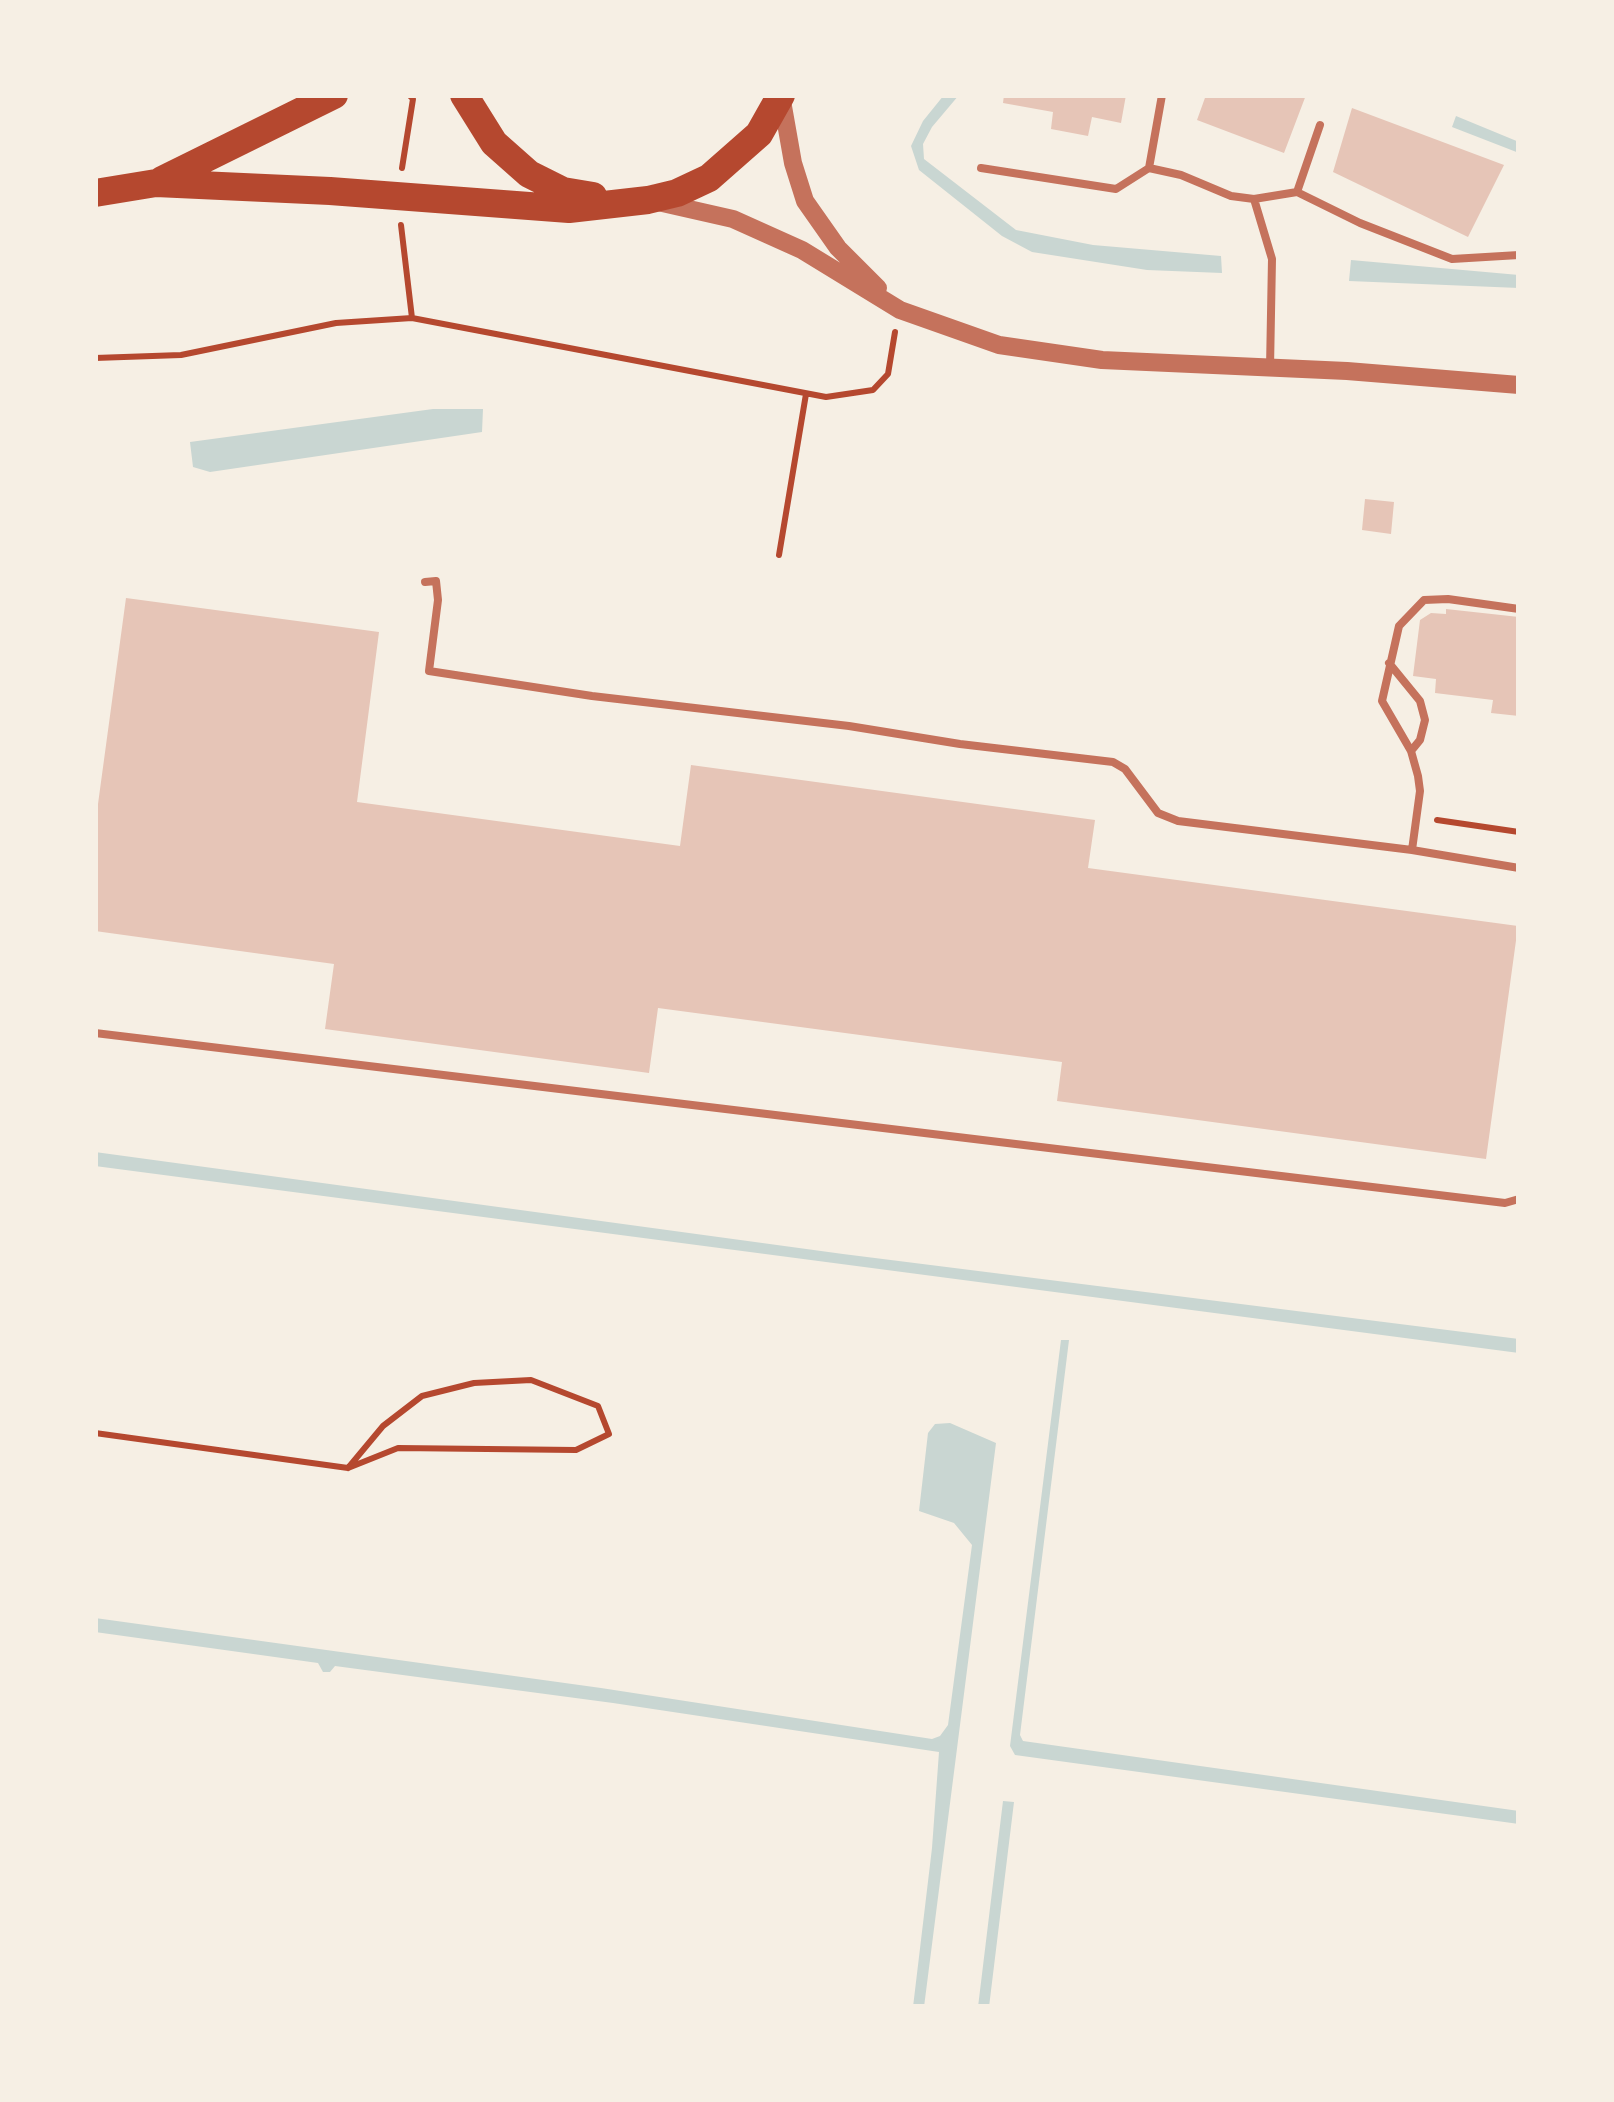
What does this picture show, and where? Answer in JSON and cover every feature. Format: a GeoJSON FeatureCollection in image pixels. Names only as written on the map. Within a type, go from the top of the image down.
{"type":"FeatureCollection","features":[{"type":"Feature","properties":{"kind":"highway"},"geometry":{"type":"LineString","coordinates":[[156,183],[334,95]]}},
{"type":"Feature","properties":{"kind":"highway"},"geometry":{"type":"LineString","coordinates":[[464,95],[494,142],[529,174],[563,191],[636,201]]}},
{"type":"Feature","properties":{"kind":"highway"},"geometry":{"type":"LineString","coordinates":[[95,193],[156,183],[568,209],[636,201],[677,193],[709,178],[759,134],[781,95]]}},
{"type":"Feature","properties":{"kind":"street"},"geometry":{"type":"LineString","coordinates":[[781,95],[793,163],[805,201],[838,248],[900,310]]}},
{"type":"Feature","properties":{"kind":"street"},"geometry":{"type":"LineString","coordinates":[[636,201],[732,219],[802,250],[900,310],[999,345],[1102,360],[1462,378],[1519,385]]}},
{"type":"Feature","properties":{"kind":"lane"},"geometry":{"type":"LineString","coordinates":[[1148,168],[1162,95]]}},
{"type":"Feature","properties":{"kind":"lane"},"geometry":{"type":"LineString","coordinates":[[1298,192],[1320,125]]}},
{"type":"Feature","properties":{"kind":"lane"},"geometry":{"type":"LineString","coordinates":[[980,168],[1116,189],[1148,168],[1181,175],[1231,196],[1254,199],[1298,192],[1360,223],[1452,259],[1519,254]]}},
{"type":"Feature","properties":{"kind":"lane"},"geometry":{"type":"LineString","coordinates":[[1254,199],[1272,258],[1270,368]]}},
{"type":"Feature","properties":{"kind":"lane"},"geometry":{"type":"LineString","coordinates":[[425,582],[436,580],[438,600],[428,671],[592,696],[1113,762],[1125,769],[1158,813],[1178,820],[1519,868]]}},
{"type":"Feature","properties":{"kind":"lane"},"geometry":{"type":"LineString","coordinates":[[1412,850],[1420,792],[1411,751],[1382,701],[1400,626],[1424,600],[1448,599],[1519,608]]}},
{"type":"Feature","properties":{"kind":"lane"},"geometry":{"type":"LineString","coordinates":[[1389,663],[1420,701],[1425,720],[1420,740],[1411,751]]}},
{"type":"Feature","properties":{"kind":"lane"},"geometry":{"type":"LineString","coordinates":[[95,1032],[1506,1203],[1519,1198]]}},
{"type":"Feature","properties":{"kind":"path"},"geometry":{"type":"LineString","coordinates":[[95,358],[181,355],[336,323],[412,318],[826,397],[873,390],[888,374],[900,310]]}},
{"type":"Feature","properties":{"kind":"path"},"geometry":{"type":"LineString","coordinates":[[780,555],[806,394]]}},
{"type":"Feature","properties":{"kind":"path"},"geometry":{"type":"LineString","coordinates":[[1416,817],[1519,832]]}},
{"type":"Feature","properties":{"kind":"path"},"geometry":{"type":"LineString","coordinates":[[95,1434],[348,1468],[398,1448],[576,1450],[608,1434],[598,1406],[531,1380],[474,1383],[422,1396],[383,1426],[348,1468]]}},
{"type":"Feature","properties":{"kind":"shaded area"},"geometry":{"type":"Polygon","coordinates":[[[944,95],[959,95],[932,127],[923,144],[924,159],[1016,230],[1093,245],[1221,256],[1222,273],[1147,270],[1032,252],[1002,236],[919,170],[911,146],[923,121],[944,95]]]}},
{"type":"Feature","properties":{"kind":"shaded area"},"geometry":{"type":"Polygon","coordinates":[[[1456,116],[1519,142],[1519,153],[1452,127],[1456,116]]]}},
{"type":"Feature","properties":{"kind":"shaded area"},"geometry":{"type":"Polygon","coordinates":[[[1351,260],[1519,275],[1519,288],[1349,281],[1351,260]]]}},
{"type":"Feature","properties":{"kind":"shaded area"},"geometry":{"type":"Polygon","coordinates":[[[433,409],[483,409],[482,432],[210,472],[193,467],[190,442],[433,409]]]}},
{"type":"Feature","properties":{"kind":"shaded area"},"geometry":{"type":"Polygon","coordinates":[[[95,1152],[843,1254],[1519,1339],[1519,1353],[95,1166],[95,1152]]]}},
{"type":"Feature","properties":{"kind":"shaded area"},"geometry":{"type":"Polygon","coordinates":[[[1061,1340],[1069,1340],[1020,1735],[1023,1741],[1519,1811],[1519,1824],[1015,1755],[1010,1746],[1061,1340]]]}},
{"type":"Feature","properties":{"kind":"shaded area"},"geometry":{"type":"Polygon","coordinates":[[[950,1423],[996,1443],[924,2007],[913,2007],[939,1752],[335,1666],[330,1672],[323,1672],[318,1663],[95,1632],[95,1618],[601,1688],[932,1739],[940,1736],[948,1725],[972,1545],[954,1523],[919,1511],[928,1433],[935,1424],[950,1423]]]}},
{"type":"Feature","properties":{"kind":"shaded area"},"geometry":{"type":"Polygon","coordinates":[[[1003,1801],[1014,1802],[989,2007],[978,2007],[1003,1801]]]}},
{"type":"Feature","properties":{"kind":"building"},"geometry":{"type":"Polygon","coordinates":[[[1004,95],[1126,95],[1121,123],[1092,117],[1088,136],[1051,129],[1053,112],[1003,103],[1004,95]]]}},
{"type":"Feature","properties":{"kind":"building"},"geometry":{"type":"Polygon","coordinates":[[[1206,95],[1306,95],[1284,153],[1197,120],[1206,95]]]}},
{"type":"Feature","properties":{"kind":"building"},"geometry":{"type":"Polygon","coordinates":[[[1352,108],[1504,165],[1468,237],[1333,172],[1352,108]]]}},
{"type":"Feature","properties":{"kind":"building"},"geometry":{"type":"Polygon","coordinates":[[[1365,499],[1394,502],[1391,534],[1362,530],[1365,499]]]}},
{"type":"Feature","properties":{"kind":"building"},"geometry":{"type":"Polygon","coordinates":[[[126,598],[379,632],[357,802],[680,846],[691,765],[1095,820],[1088,868],[1518,926],[1486,1159],[1057,1101],[1062,1062],[658,1008],[649,1073],[325,1029],[334,964],[95,931],[95,826],[126,598]]]}},
{"type":"Feature","properties":{"kind":"building"},"geometry":{"type":"Polygon","coordinates":[[[1446,609],[1519,617],[1519,716],[1491,713],[1493,700],[1435,693],[1436,679],[1413,676],[1420,620],[1431,613],[1446,614],[1446,609]]]}}]}
